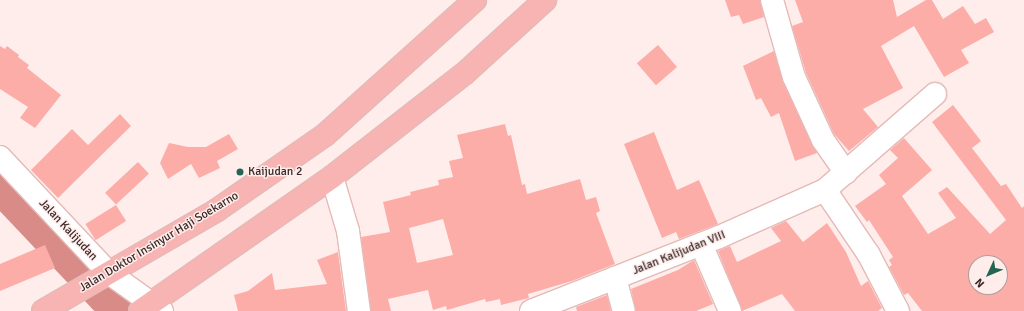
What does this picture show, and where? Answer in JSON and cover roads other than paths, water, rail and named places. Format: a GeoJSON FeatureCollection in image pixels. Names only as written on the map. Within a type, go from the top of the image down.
{"type":"FeatureCollection","features":[{"type":"Feature","properties":{"kind":"main road","name":"Jalan Doktor Insinyur Haji Soekarno"},"geometry":{"type":"LineString","coordinates":[[43,311],[104,277],[217,210],[325,135],[475,0]]}},
{"type":"Feature","properties":{"kind":"main road"},"geometry":{"type":"LineString","coordinates":[[151,309],[332,177],[464,74],[545,0]]}},
{"type":"Feature","properties":{"kind":"street"},"geometry":{"type":"LineString","coordinates":[[772,0],[794,78],[823,140],[846,173]]}},
{"type":"Feature","properties":{"kind":"street","name":"Jalan Kalijudan VIII"},"geometry":{"type":"LineString","coordinates":[[532,311],[701,244],[824,190],[846,173],[935,94]]}},
{"type":"Feature","properties":{"kind":"street","name":"Jalan Kalijudan"},"geometry":{"type":"LineString","coordinates":[[0,157],[104,277],[151,309]]}},
{"type":"Feature","properties":{"kind":"street"},"geometry":{"type":"LineString","coordinates":[[332,177],[348,231],[359,311]]}},
{"type":"Feature","properties":{"kind":"street"},"geometry":{"type":"LineString","coordinates":[[824,190],[869,255],[898,311]]}},
{"type":"Feature","properties":{"kind":"street"},"geometry":{"type":"LineString","coordinates":[[701,244],[730,311]]}},
{"type":"Feature","properties":{"kind":"street"},"geometry":{"type":"LineString","coordinates":[[615,278],[624,311]]}},
{"type":"Feature","properties":{"kind":"waterway"},"geometry":{"type":"LineString","coordinates":[[0,185],[119,311]]}},
{"type":"Feature","properties":{"kind":"place","name":"Kaijudan 2"},"geometry":{"type":"Point","coordinates":[240,172]}}]}
